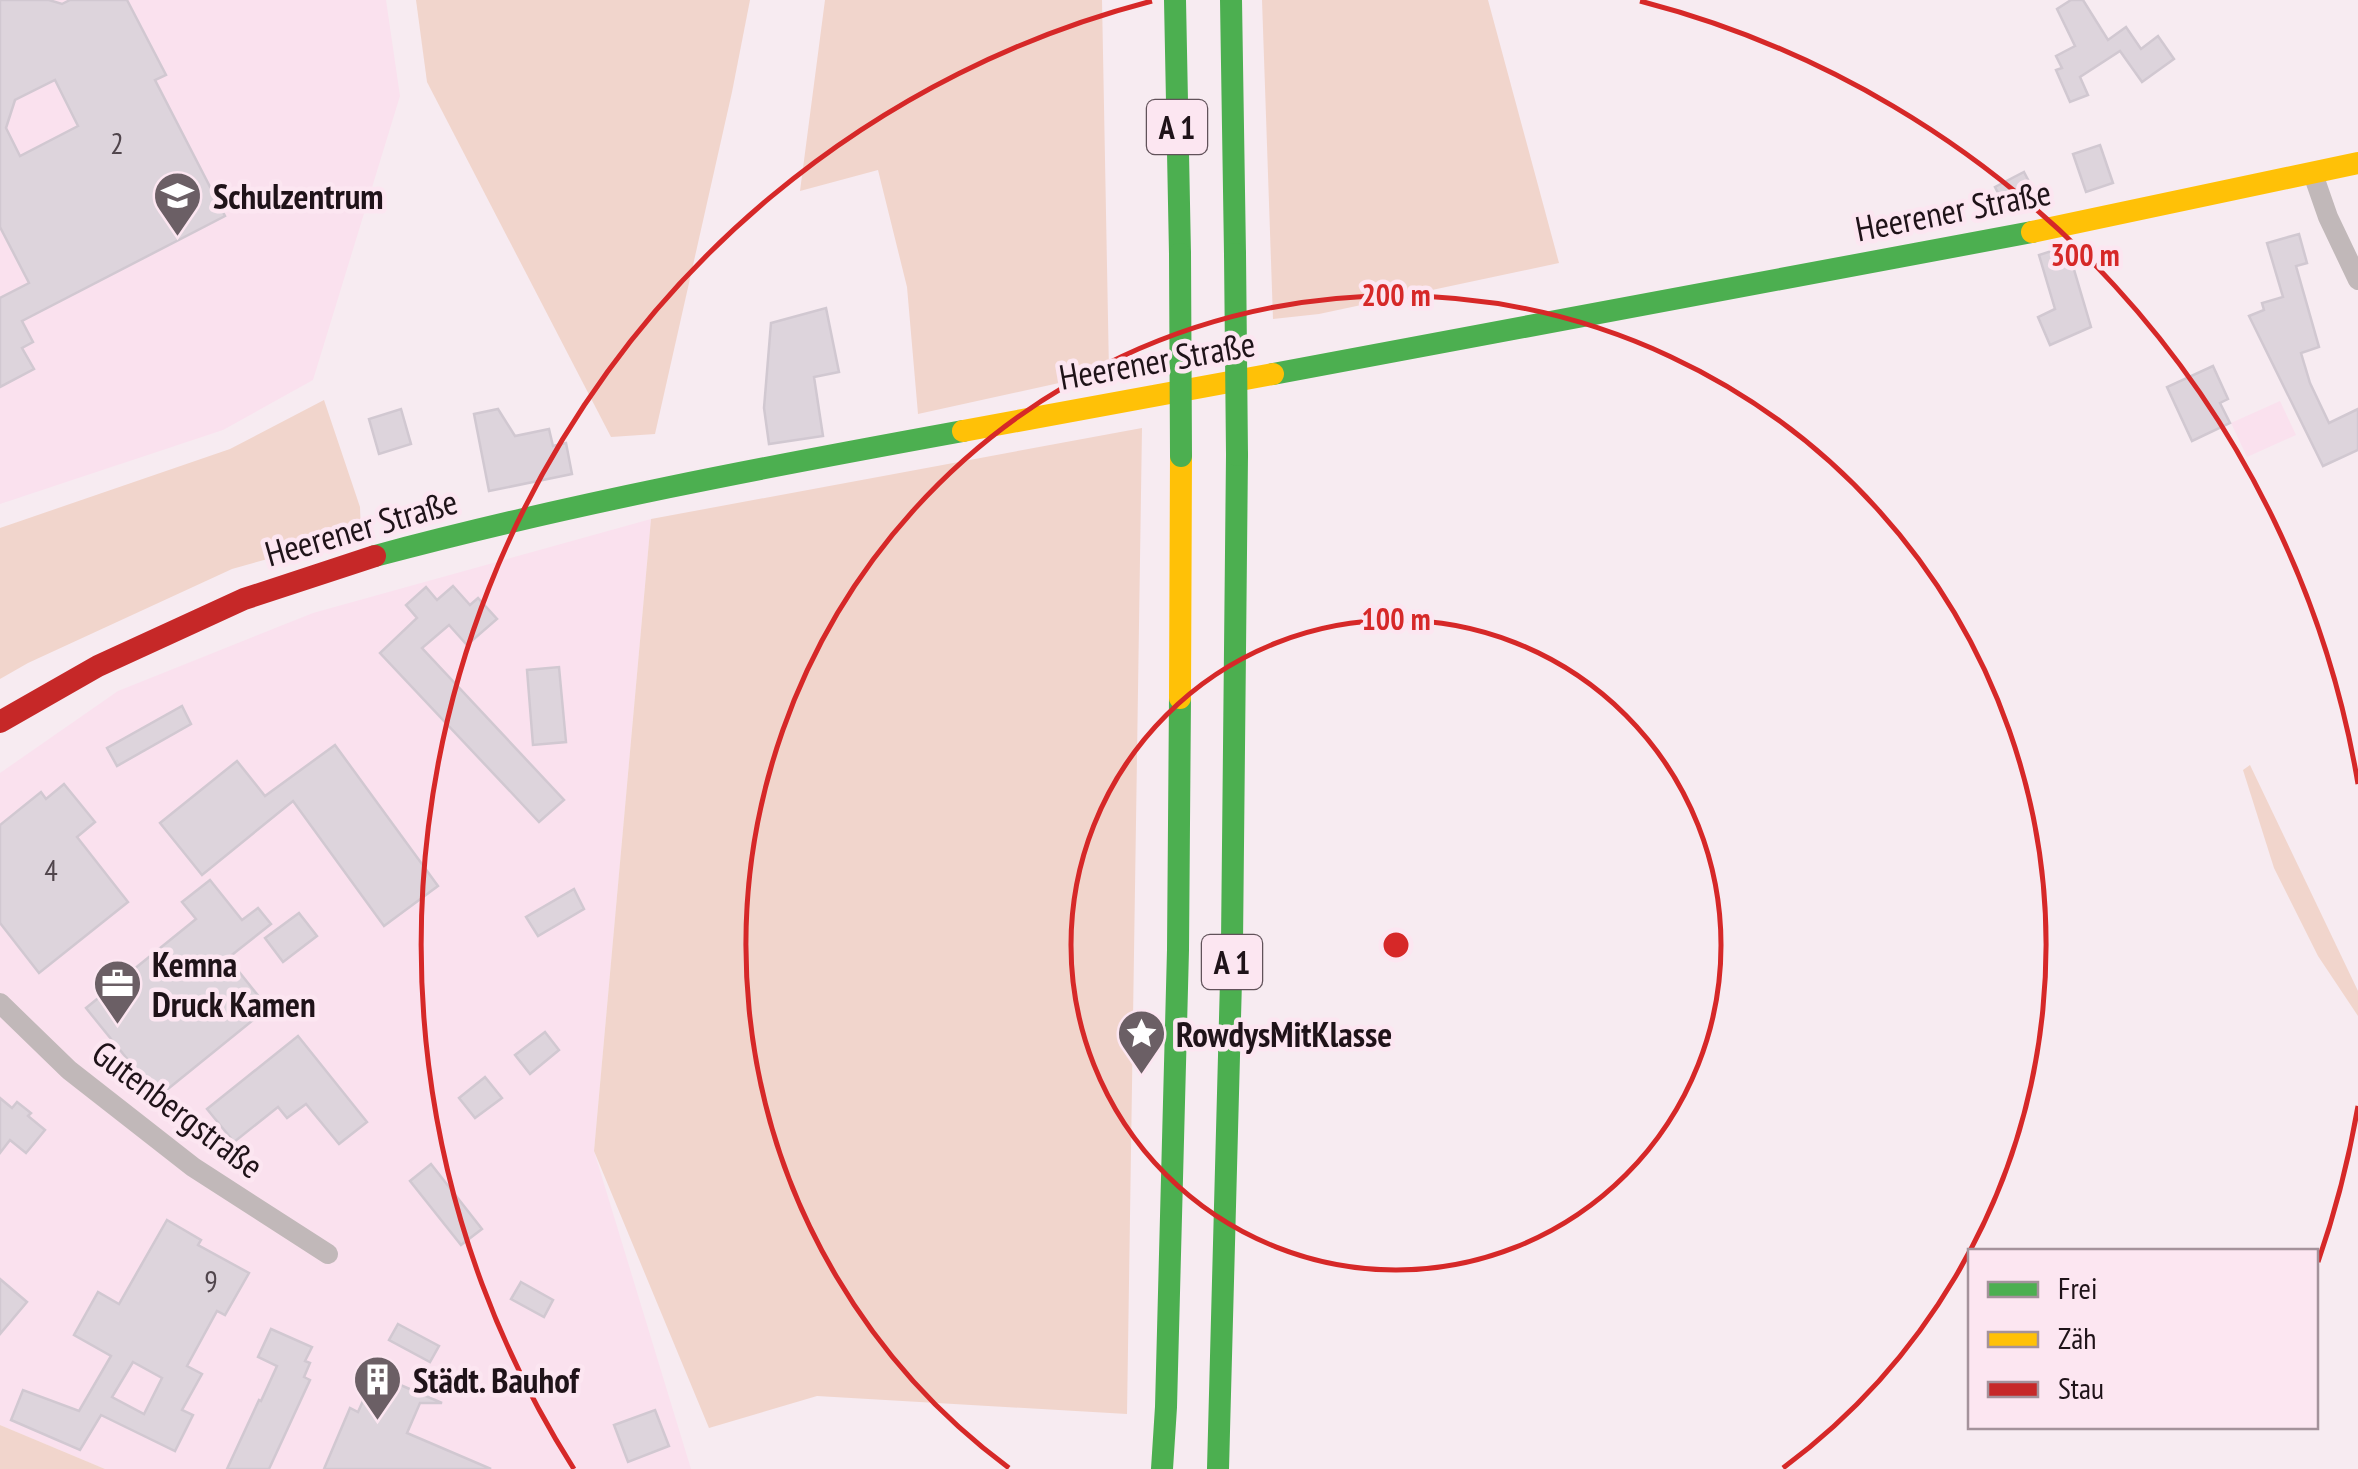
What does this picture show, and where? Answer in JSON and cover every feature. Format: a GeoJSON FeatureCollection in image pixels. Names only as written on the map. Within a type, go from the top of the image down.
{"type":"FeatureCollection","features":[{"type":"Feature","properties":{"kind":"main road","name":"A 1"},"geometry":{"type":"LineString","coordinates":[[1162,1469],[1178,950],[1180,254],[1175,0]]}},
{"type":"Feature","properties":{"kind":"main road","name":"A 1"},"geometry":{"type":"LineString","coordinates":[[1218,1469],[1232,943],[1237,455],[1230,0]]}},
{"type":"Feature","properties":{"kind":"main road","name":"Heerener Straße"},"geometry":{"type":"LineString","coordinates":[[0,722],[98,666],[244,599],[349,563],[496,524],[782,464],[2074,223],[2358,163]]}},
{"type":"Feature","properties":{"kind":"street"},"geometry":{"type":"LineString","coordinates":[[2313,174],[2358,280]]}},
{"type":"Feature","properties":{"kind":"street","name":"Gutenbergstraße"},"geometry":{"type":"LineString","coordinates":[[0,1003],[69,1070],[184,1161],[328,1254]]}},
{"type":"Feature","properties":{"kind":"shaded area","name":"Schulzentrum"},"geometry":{"type":"Polygon","coordinates":[[[0,0],[386,0],[400,96],[313,380],[223,430],[0,504],[0,0]]]}},
{"type":"Feature","properties":{"kind":"shaded area"},"geometry":{"type":"Polygon","coordinates":[[[416,0],[750,0],[655,434],[611,437],[427,82],[416,0]]]}},
{"type":"Feature","properties":{"kind":"shaded area"},"geometry":{"type":"Polygon","coordinates":[[[825,0],[1102,0],[1109,372],[918,414],[907,287],[878,170],[800,191],[825,0]]]}},
{"type":"Feature","properties":{"kind":"shaded area"},"geometry":{"type":"Polygon","coordinates":[[[1262,0],[1488,0],[1559,263],[1319,314],[1273,319],[1262,0]]]}},
{"type":"Feature","properties":{"kind":"shaded area"},"geometry":{"type":"Polygon","coordinates":[[[324,400],[360,507],[361,533],[232,569],[0,679],[0,528],[230,449],[324,400]]]}},
{"type":"Feature","properties":{"kind":"shaded area"},"geometry":{"type":"Polygon","coordinates":[[[2280,401],[2296,435],[2247,457],[2231,423],[2280,401]]]}},
{"type":"Feature","properties":{"kind":"shaded area"},"geometry":{"type":"Polygon","coordinates":[[[1142,428],[1127,1414],[817,1396],[709,1428],[594,1151],[651,519],[1142,428]]]}},
{"type":"Feature","properties":{"kind":"shaded area"},"geometry":{"type":"Polygon","coordinates":[[[651,519],[594,1151],[691,1469],[105,1469],[0,1425],[0,773],[118,691],[313,613],[651,519]]]}},
{"type":"Feature","properties":{"kind":"shaded area"},"geometry":{"type":"Polygon","coordinates":[[[2250,765],[2358,991],[2358,1016],[2318,956],[2274,868],[2243,770],[2250,765]]]}},
{"type":"Feature","properties":{"kind":"shaded area"},"geometry":{"type":"Polygon","coordinates":[[[0,1425],[105,1469],[0,1469],[0,1425]]]}},
{"type":"Feature","properties":{"kind":"building"},"geometry":{"type":"Polygon","coordinates":[[[0,0],[49,0],[62,4],[70,0],[127,0],[166,75],[155,80],[225,216],[22,321],[33,342],[22,348],[34,369],[0,387],[0,298],[29,283],[0,227],[0,0]],[[55,80],[15,100],[6,128],[20,156],[78,126],[55,80]]]}},
{"type":"Feature","properties":{"kind":"building"},"geometry":{"type":"Polygon","coordinates":[[[2071,0],[2083,0],[2108,40],[2126,27],[2141,49],[2158,36],[2174,59],[2142,82],[2120,51],[2080,77],[2088,95],[2070,102],[2056,70],[2062,68],[2056,56],[2075,46],[2057,9],[2071,0]]]}},
{"type":"Feature","properties":{"kind":"building"},"geometry":{"type":"Polygon","coordinates":[[[2100,145],[2113,183],[2086,192],[2073,154],[2100,145]]]}},
{"type":"Feature","properties":{"kind":"building"},"geometry":{"type":"Polygon","coordinates":[[[2024,172],[2036,195],[2007,211],[1995,187],[2024,172]]]}},
{"type":"Feature","properties":{"kind":"building"},"geometry":{"type":"Polygon","coordinates":[[[2299,234],[2307,263],[2296,266],[2319,347],[2301,353],[2310,383],[2329,423],[2358,409],[2358,450],[2323,466],[2249,316],[2264,310],[2262,303],[2283,297],[2267,243],[2299,234]]]}},
{"type":"Feature","properties":{"kind":"building"},"geometry":{"type":"Polygon","coordinates":[[[2067,246],[2091,327],[2050,345],[2038,317],[2055,309],[2039,255],[2067,246]]]}},
{"type":"Feature","properties":{"kind":"building"},"geometry":{"type":"Polygon","coordinates":[[[826,308],[839,372],[814,377],[823,436],[769,444],[764,408],[771,323],[826,308]]]}},
{"type":"Feature","properties":{"kind":"building"},"geometry":{"type":"Polygon","coordinates":[[[2213,366],[2228,399],[2220,403],[2230,423],[2192,441],[2167,387],[2213,366]]]}},
{"type":"Feature","properties":{"kind":"building"},"geometry":{"type":"Polygon","coordinates":[[[401,409],[411,444],[379,454],[369,419],[401,409]]]}},
{"type":"Feature","properties":{"kind":"building"},"geometry":{"type":"Polygon","coordinates":[[[498,409],[515,436],[549,429],[553,446],[566,443],[572,474],[489,491],[474,414],[498,409]]]}},
{"type":"Feature","properties":{"kind":"building"},"geometry":{"type":"Polygon","coordinates":[[[453,586],[470,605],[478,598],[497,619],[467,645],[449,625],[422,648],[564,800],[539,822],[380,653],[417,618],[406,605],[426,587],[437,600],[453,586]]]}},
{"type":"Feature","properties":{"kind":"building"},"geometry":{"type":"Polygon","coordinates":[[[559,667],[566,742],[533,745],[527,670],[559,667]]]}},
{"type":"Feature","properties":{"kind":"building"},"geometry":{"type":"Polygon","coordinates":[[[182,706],[191,724],[117,766],[107,748],[182,706]]]}},
{"type":"Feature","properties":{"kind":"building"},"geometry":{"type":"Polygon","coordinates":[[[335,745],[438,886],[384,926],[293,801],[202,875],[160,823],[237,761],[265,796],[335,745]]]}},
{"type":"Feature","properties":{"kind":"building"},"geometry":{"type":"Polygon","coordinates":[[[64,784],[95,822],[77,837],[128,902],[39,973],[0,923],[0,825],[41,792],[46,799],[64,784]]]}},
{"type":"Feature","properties":{"kind":"building"},"geometry":{"type":"Polygon","coordinates":[[[210,880],[242,920],[258,908],[271,924],[228,958],[268,1008],[158,1097],[86,1008],[196,919],[182,902],[210,880]]]}},
{"type":"Feature","properties":{"kind":"building"},"geometry":{"type":"Polygon","coordinates":[[[574,889],[584,909],[538,936],[526,917],[574,889]]]}},
{"type":"Feature","properties":{"kind":"building"},"geometry":{"type":"Polygon","coordinates":[[[299,913],[317,936],[283,962],[265,938],[299,913]]]}},
{"type":"Feature","properties":{"kind":"building"},"geometry":{"type":"Polygon","coordinates":[[[545,1032],[559,1050],[530,1074],[515,1055],[545,1032]]]}},
{"type":"Feature","properties":{"kind":"building"},"geometry":{"type":"Polygon","coordinates":[[[298,1036],[367,1122],[339,1144],[306,1104],[287,1118],[278,1107],[234,1142],[207,1109],[298,1036]]]}},
{"type":"Feature","properties":{"kind":"building"},"geometry":{"type":"Polygon","coordinates":[[[485,1077],[502,1098],[475,1118],[459,1098],[485,1077]]]}},
{"type":"Feature","properties":{"kind":"building"},"geometry":{"type":"Polygon","coordinates":[[[0,1098],[12,1108],[17,1102],[45,1130],[26,1153],[10,1140],[0,1153],[0,1098]]]}},
{"type":"Feature","properties":{"kind":"building"},"geometry":{"type":"Polygon","coordinates":[[[431,1164],[482,1229],[461,1245],[410,1181],[431,1164]]]}},
{"type":"Feature","properties":{"kind":"building"},"geometry":{"type":"Polygon","coordinates":[[[167,1220],[201,1240],[198,1245],[249,1273],[225,1315],[217,1311],[187,1366],[202,1374],[182,1410],[193,1415],[175,1451],[101,1415],[80,1450],[11,1420],[23,1390],[79,1411],[111,1356],[74,1335],[98,1292],[119,1304],[167,1220]],[[133,1362],[112,1397],[144,1414],[162,1378],[133,1362]]]}},
{"type":"Feature","properties":{"kind":"building"},"geometry":{"type":"Polygon","coordinates":[[[0,1279],[27,1302],[0,1334],[0,1279]]]}},
{"type":"Feature","properties":{"kind":"building"},"geometry":{"type":"Polygon","coordinates":[[[521,1282],[553,1300],[544,1317],[511,1299],[521,1282]]]}},
{"type":"Feature","properties":{"kind":"building"},"geometry":{"type":"Polygon","coordinates":[[[398,1324],[439,1346],[430,1362],[389,1340],[398,1324]]]}},
{"type":"Feature","properties":{"kind":"building","name":"Städt. Bauhof"},"geometry":{"type":"Polygon","coordinates":[[[271,1329],[312,1347],[305,1361],[310,1363],[304,1377],[310,1380],[269,1469],[227,1469],[277,1366],[258,1357],[271,1329]]]}},
{"type":"Feature","properties":{"kind":"building","name":"Städt. Bauhof"},"geometry":{"type":"Polygon","coordinates":[[[375,1374],[442,1403],[420,1403],[407,1433],[491,1469],[324,1469],[350,1408],[358,1412],[375,1374]]]}},
{"type":"Feature","properties":{"kind":"building"},"geometry":{"type":"Polygon","coordinates":[[[655,1410],[669,1446],[628,1462],[614,1425],[655,1410]]]}},
{"type":"Feature","properties":{"kind":"traffic: fast"},"geometry":{"type":"LineString","coordinates":[[1175,0],[1180,254]]}},
{"type":"Feature","properties":{"kind":"traffic: fast"},"geometry":{"type":"LineString","coordinates":[[1231,0],[1235,254]]}},
{"type":"Feature","properties":{"kind":"traffic: fast"},"geometry":{"type":"LineString","coordinates":[[1273,374],[2032,232]]}},
{"type":"Feature","properties":{"kind":"traffic: fast"},"geometry":{"type":"LineString","coordinates":[[1180,254],[1181,456]]}},
{"type":"Feature","properties":{"kind":"traffic: fast"},"geometry":{"type":"LineString","coordinates":[[1235,254],[1237,455]]}},
{"type":"Feature","properties":{"kind":"traffic: fast"},"geometry":{"type":"LineString","coordinates":[[375,556],[594,503],[963,431]]}},
{"type":"Feature","properties":{"kind":"traffic: fast"},"geometry":{"type":"LineString","coordinates":[[1218,1469],[1232,943],[1237,455]]}},
{"type":"Feature","properties":{"kind":"traffic: fast"},"geometry":{"type":"LineString","coordinates":[[1162,1469],[1178,950],[1180,698]]}},
{"type":"Feature","properties":{"kind":"traffic: slow"},"geometry":{"type":"LineString","coordinates":[[2032,232],[2358,163]]}},
{"type":"Feature","properties":{"kind":"traffic: slow"},"geometry":{"type":"LineString","coordinates":[[963,431],[1273,374]]}},
{"type":"Feature","properties":{"kind":"traffic: slow"},"geometry":{"type":"LineString","coordinates":[[1180,698],[1181,456]]}},
{"type":"Feature","properties":{"kind":"traffic: jam"},"geometry":{"type":"LineString","coordinates":[[0,722],[98,666],[244,599],[375,556]]}},
{"type":"Feature","properties":{"kind":"place","name":"Schulzentrum"},"geometry":{"type":"Point","coordinates":[178,238]}},
{"type":"Feature","properties":{"kind":"place","name":"Kemna Druck Kamen"},"geometry":{"type":"Point","coordinates":[117,1026]}},
{"type":"Feature","properties":{"kind":"place","name":"RowdysMitKlasse"},"geometry":{"type":"Point","coordinates":[1141,1076]}},
{"type":"Feature","properties":{"kind":"place","name":"Städt. Bauhof"},"geometry":{"type":"Point","coordinates":[378,1422]}}]}
